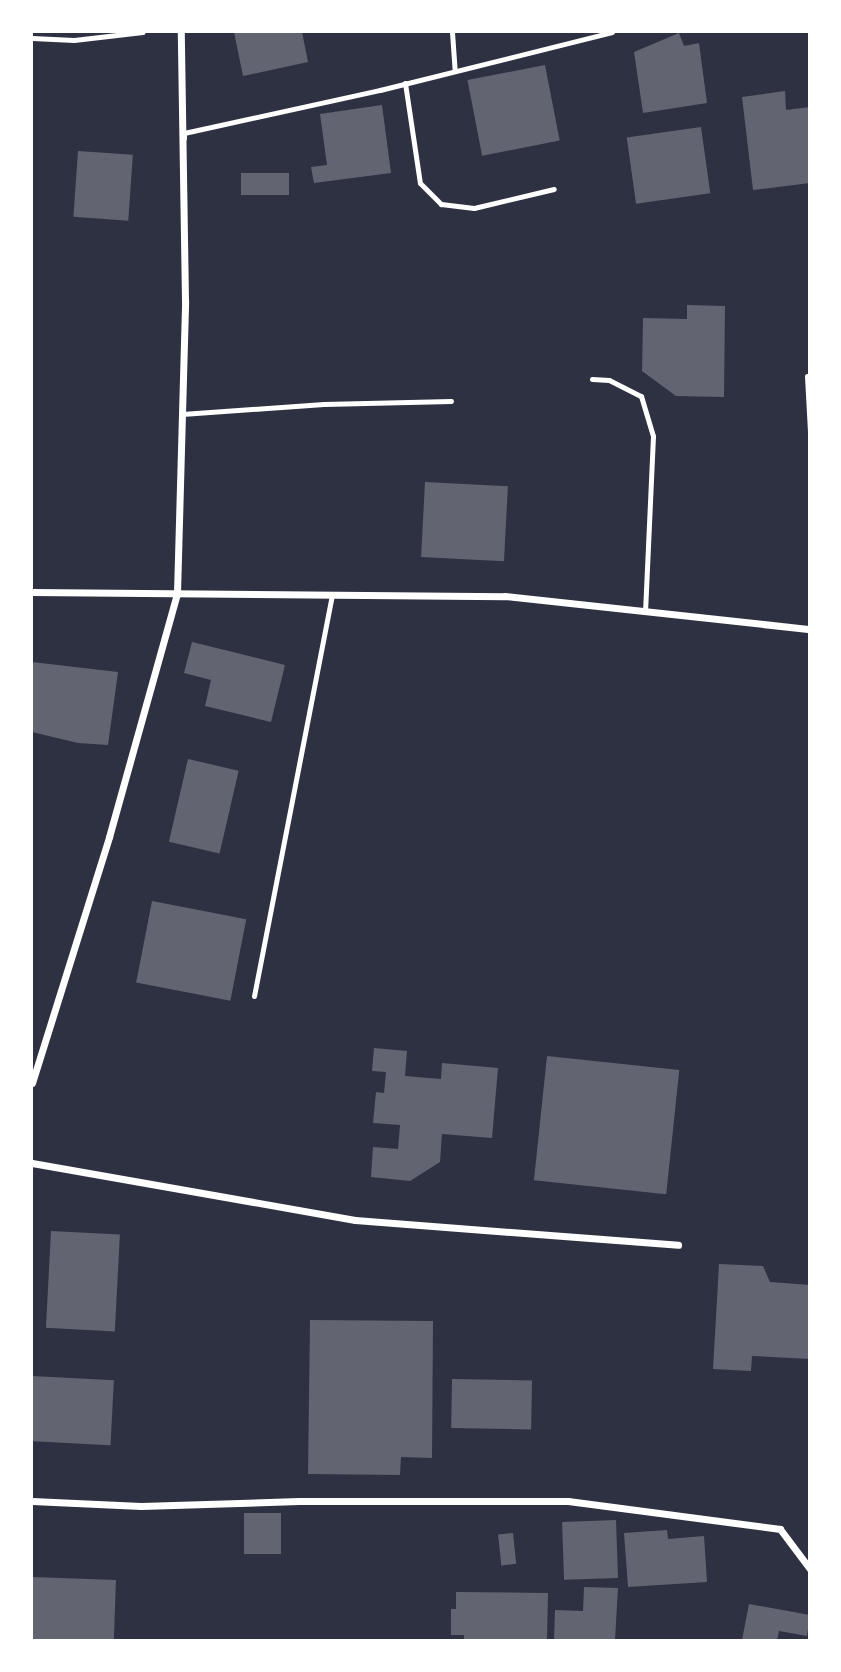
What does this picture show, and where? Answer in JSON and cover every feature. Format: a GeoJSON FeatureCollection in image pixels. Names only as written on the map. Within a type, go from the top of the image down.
{"type":"FeatureCollection","features":[{"type":"Feature","properties":{"kind":"street"},"geometry":{"type":"LineString","coordinates":[[32,1083],[110,837],[177,593],[182,414],[184,133],[181,32]]}},
{"type":"Feature","properties":{"kind":"street"},"geometry":{"type":"LineString","coordinates":[[32,592],[505,596],[810,629]]}},
{"type":"Feature","properties":{"kind":"street"},"geometry":{"type":"LineString","coordinates":[[32,1163],[355,1220],[678,1245]]}},
{"type":"Feature","properties":{"kind":"street"},"geometry":{"type":"LineString","coordinates":[[32,1501],[141,1506],[299,1501],[568,1501],[780,1529],[810,1569]]}},
{"type":"Feature","properties":{"kind":"lane"},"geometry":{"type":"LineString","coordinates":[[32,38],[74,40],[143,32]]}},
{"type":"Feature","properties":{"kind":"lane"},"geometry":{"type":"LineString","coordinates":[[452,32],[455,71]]}},
{"type":"Feature","properties":{"kind":"lane"},"geometry":{"type":"LineString","coordinates":[[184,133],[612,32]]}},
{"type":"Feature","properties":{"kind":"lane"},"geometry":{"type":"LineString","coordinates":[[405,83],[419,183],[441,204],[474,208],[554,189]]}},
{"type":"Feature","properties":{"kind":"lane"},"geometry":{"type":"LineString","coordinates":[[807,376],[810,431]]}},
{"type":"Feature","properties":{"kind":"lane"},"geometry":{"type":"LineString","coordinates":[[592,379],[609,380],[641,396],[653,436],[645,611]]}},
{"type":"Feature","properties":{"kind":"lane"},"geometry":{"type":"LineString","coordinates":[[182,414],[324,404],[451,401]]}},
{"type":"Feature","properties":{"kind":"lane"},"geometry":{"type":"LineString","coordinates":[[254,996],[332,594]]}},
{"type":"Feature","properties":{"kind":"building"},"geometry":{"type":"Polygon","coordinates":[[[234,32],[302,32],[308,62],[243,76],[234,32]]]}},
{"type":"Feature","properties":{"kind":"building"},"geometry":{"type":"Polygon","coordinates":[[[679,33],[684,46],[699,43],[707,103],[643,113],[634,52],[679,33]]]}},
{"type":"Feature","properties":{"kind":"building"},"geometry":{"type":"Polygon","coordinates":[[[545,65],[560,141],[482,156],[467,80],[545,65]]]}},
{"type":"Feature","properties":{"kind":"building"},"geometry":{"type":"Polygon","coordinates":[[[785,91],[786,110],[810,107],[810,183],[753,190],[742,97],[785,91]]]}},
{"type":"Feature","properties":{"kind":"building"},"geometry":{"type":"Polygon","coordinates":[[[382,105],[391,173],[314,183],[311,167],[327,165],[320,114],[382,105]]]}},
{"type":"Feature","properties":{"kind":"building"},"geometry":{"type":"Polygon","coordinates":[[[701,127],[710,193],[636,204],[627,137],[701,127]]]}},
{"type":"Feature","properties":{"kind":"building"},"geometry":{"type":"Polygon","coordinates":[[[78,151],[133,155],[128,221],[73,217],[78,151]]]}},
{"type":"Feature","properties":{"kind":"building"},"geometry":{"type":"Polygon","coordinates":[[[241,173],[289,173],[289,195],[241,195],[241,173]]]}},
{"type":"Feature","properties":{"kind":"building"},"geometry":{"type":"Polygon","coordinates":[[[687,305],[725,306],[724,397],[676,396],[642,371],[643,318],[687,319],[687,305]]]}},
{"type":"Feature","properties":{"kind":"building"},"geometry":{"type":"Polygon","coordinates":[[[425,482],[508,486],[504,561],[421,557],[425,482]]]}},
{"type":"Feature","properties":{"kind":"building"},"geometry":{"type":"Polygon","coordinates":[[[192,642],[285,665],[271,722],[205,706],[211,680],[184,673],[192,642]]]}},
{"type":"Feature","properties":{"kind":"building"},"geometry":{"type":"Polygon","coordinates":[[[32,662],[118,672],[108,745],[78,743],[32,732],[32,662]]]}},
{"type":"Feature","properties":{"kind":"building"},"geometry":{"type":"Polygon","coordinates":[[[188,759],[239,771],[220,854],[169,842],[188,759]]]}},
{"type":"Feature","properties":{"kind":"building"},"geometry":{"type":"Polygon","coordinates":[[[152,901],[246,919],[230,1001],[136,982],[152,901]]]}},
{"type":"Feature","properties":{"kind":"building"},"geometry":{"type":"Polygon","coordinates":[[[374,1048],[407,1051],[405,1076],[441,1079],[442,1063],[498,1068],[492,1138],[442,1134],[440,1162],[410,1181],[371,1177],[373,1147],[398,1149],[400,1125],[373,1123],[376,1092],[384,1093],[386,1072],[372,1071],[374,1048]]]}},
{"type":"Feature","properties":{"kind":"building"},"geometry":{"type":"Polygon","coordinates":[[[547,1056],[679,1070],[666,1194],[534,1180],[547,1056]]]}},
{"type":"Feature","properties":{"kind":"building"},"geometry":{"type":"Polygon","coordinates":[[[51,1231],[120,1235],[115,1331],[46,1328],[51,1231]]]}},
{"type":"Feature","properties":{"kind":"building"},"geometry":{"type":"Polygon","coordinates":[[[719,1264],[763,1266],[770,1282],[810,1285],[810,1359],[752,1356],[751,1371],[713,1369],[719,1264]]]}},
{"type":"Feature","properties":{"kind":"building"},"geometry":{"type":"Polygon","coordinates":[[[310,1320],[433,1321],[432,1458],[401,1457],[400,1475],[308,1474],[310,1320]]]}},
{"type":"Feature","properties":{"kind":"building"},"geometry":{"type":"Polygon","coordinates":[[[32,1376],[114,1380],[110,1445],[32,1441],[32,1376]]]}},
{"type":"Feature","properties":{"kind":"building"},"geometry":{"type":"Polygon","coordinates":[[[452,1379],[532,1380],[531,1429],[451,1428],[452,1379]]]}},
{"type":"Feature","properties":{"kind":"building"},"geometry":{"type":"Polygon","coordinates":[[[244,1513],[281,1513],[281,1554],[244,1554],[244,1513]]]}},
{"type":"Feature","properties":{"kind":"building"},"geometry":{"type":"Polygon","coordinates":[[[616,1520],[618,1578],[564,1580],[562,1522],[616,1520]]]}},
{"type":"Feature","properties":{"kind":"building"},"geometry":{"type":"Polygon","coordinates":[[[667,1530],[668,1539],[704,1536],[707,1582],[628,1587],[624,1533],[667,1530]]]}},
{"type":"Feature","properties":{"kind":"building"},"geometry":{"type":"Polygon","coordinates":[[[513,1533],[516,1564],[501,1565],[498,1535],[513,1533]]]}},
{"type":"Feature","properties":{"kind":"building"},"geometry":{"type":"Polygon","coordinates":[[[32,1577],[116,1580],[114,1640],[32,1640],[32,1577]]]}},
{"type":"Feature","properties":{"kind":"building"},"geometry":{"type":"Polygon","coordinates":[[[584,1587],[618,1588],[615,1640],[554,1640],[555,1610],[583,1611],[584,1587]]]}},
{"type":"Feature","properties":{"kind":"building"},"geometry":{"type":"Polygon","coordinates":[[[456,1592],[548,1593],[547,1640],[464,1640],[464,1635],[451,1635],[451,1609],[456,1609],[456,1592]]]}},
{"type":"Feature","properties":{"kind":"building"},"geometry":{"type":"Polygon","coordinates":[[[749,1604],[810,1615],[807,1636],[779,1631],[777,1640],[742,1640],[749,1604]]]}}]}
